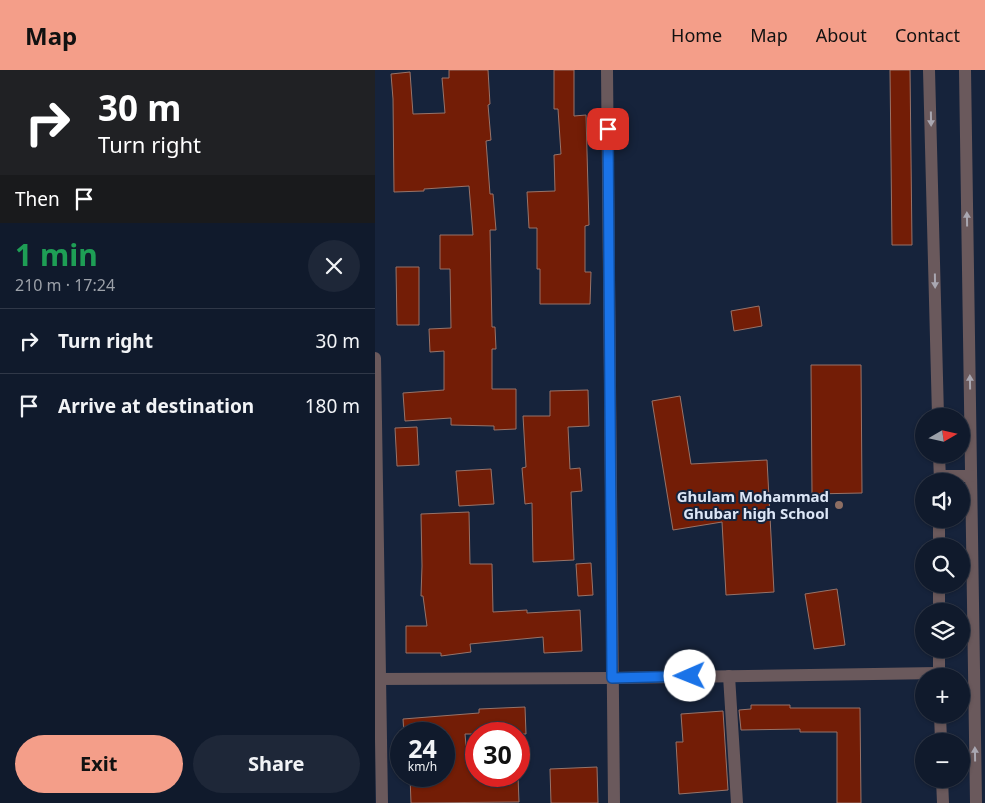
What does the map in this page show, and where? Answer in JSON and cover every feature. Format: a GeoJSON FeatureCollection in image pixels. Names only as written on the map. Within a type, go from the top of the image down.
{"type":"FeatureCollection","features":[{"type":"Feature","properties":{"kind":"street"},"geometry":{"type":"LineString","coordinates":[[607,70],[614,803]]}},
{"type":"Feature","properties":{"kind":"street"},"geometry":{"type":"LineString","coordinates":[[929,70],[938,408]]}},
{"type":"Feature","properties":{"kind":"street"},"geometry":{"type":"LineString","coordinates":[[965,70],[971,476],[979,671],[976,803]]}},
{"type":"Feature","properties":{"kind":"street"},"geometry":{"type":"LineString","coordinates":[[375,358],[378,679],[382,803]]}},
{"type":"Feature","properties":{"kind":"street"},"geometry":{"type":"LineString","coordinates":[[378,679],[915,675]]}},
{"type":"Feature","properties":{"kind":"street"},"geometry":{"type":"LineString","coordinates":[[729,676],[737,803]]}},
{"type":"Feature","properties":{"kind":"street"},"geometry":{"type":"LineString","coordinates":[[942,788],[943,803]]}},
{"type":"Feature","properties":{"kind":"building"},"geometry":{"type":"Polygon","coordinates":[[[449,70],[488,70],[491,140],[486,141],[490,194],[493,194],[496,230],[490,230],[492,327],[495,327],[496,349],[492,349],[492,389],[516,389],[516,429],[494,430],[494,426],[451,425],[451,418],[405,421],[403,393],[444,390],[444,351],[430,352],[429,329],[451,328],[450,269],[440,269],[440,235],[473,235],[469,186],[394,192],[391,74],[410,72],[413,114],[445,113],[442,78],[449,78],[449,70]]]}},
{"type":"Feature","properties":{"kind":"building"},"geometry":{"type":"Polygon","coordinates":[[[554,70],[574,70],[574,116],[586,115],[589,225],[585,226],[585,272],[591,272],[590,304],[540,304],[540,269],[537,269],[537,228],[529,228],[527,192],[555,191],[554,155],[561,154],[558,109],[554,109],[554,70]]]}},
{"type":"Feature","properties":{"kind":"building"},"geometry":{"type":"Polygon","coordinates":[[[890,70],[910,70],[912,245],[892,245],[890,70]]]}},
{"type":"Feature","properties":{"kind":"building"},"geometry":{"type":"Polygon","coordinates":[[[396,267],[419,267],[419,325],[397,325],[396,267]]]}},
{"type":"Feature","properties":{"kind":"building"},"geometry":{"type":"Polygon","coordinates":[[[759,306],[762,326],[734,331],[731,311],[759,306]]]}},
{"type":"Feature","properties":{"kind":"building"},"geometry":{"type":"Polygon","coordinates":[[[811,365],[861,365],[862,493],[812,494],[811,365]]]}},
{"type":"Feature","properties":{"kind":"building"},"geometry":{"type":"Polygon","coordinates":[[[588,390],[589,426],[568,427],[570,469],[580,468],[582,491],[571,492],[574,560],[533,562],[532,503],[525,504],[522,468],[526,467],[523,416],[550,416],[550,391],[588,390]]]}},
{"type":"Feature","properties":{"kind":"building"},"geometry":{"type":"Polygon","coordinates":[[[680,396],[691,464],[767,460],[774,592],[726,595],[722,522],[673,530],[652,401],[680,396]]]}},
{"type":"Feature","properties":{"kind":"building"},"geometry":{"type":"Polygon","coordinates":[[[417,427],[419,465],[397,466],[395,428],[417,427]]]}},
{"type":"Feature","properties":{"kind":"building"},"geometry":{"type":"Polygon","coordinates":[[[491,469],[494,504],[459,506],[456,471],[491,469]]]}},
{"type":"Feature","properties":{"kind":"building"},"geometry":{"type":"Polygon","coordinates":[[[469,512],[470,564],[492,564],[493,612],[527,610],[527,613],[580,610],[582,651],[544,653],[543,637],[470,644],[471,652],[441,656],[441,653],[406,653],[406,626],[427,626],[423,596],[421,596],[421,514],[469,512]]]}},
{"type":"Feature","properties":{"kind":"building"},"geometry":{"type":"Polygon","coordinates":[[[591,563],[593,595],[578,596],[576,564],[591,563]]]}},
{"type":"Feature","properties":{"kind":"building"},"geometry":{"type":"Polygon","coordinates":[[[837,589],[845,645],[814,649],[805,594],[837,589]]]}},
{"type":"Feature","properties":{"kind":"building"},"geometry":{"type":"Polygon","coordinates":[[[751,705],[790,705],[790,708],[860,708],[861,803],[837,803],[837,732],[800,732],[800,729],[741,730],[739,710],[751,709],[751,705]]]}},
{"type":"Feature","properties":{"kind":"building"},"geometry":{"type":"Polygon","coordinates":[[[525,707],[526,722],[465,722],[465,787],[518,787],[519,802],[411,803],[410,787],[455,787],[455,722],[403,722],[403,719],[479,713],[479,709],[525,707]]]}},
{"type":"Feature","properties":{"kind":"building"},"geometry":{"type":"Polygon","coordinates":[[[723,711],[728,790],[679,794],[676,742],[683,742],[681,714],[723,711]]]}},
{"type":"Feature","properties":{"kind":"building"},"geometry":{"type":"Polygon","coordinates":[[[597,767],[598,803],[551,803],[550,769],[597,767]]]}},
{"type":"Feature","properties":{"kind":"place","name":"Ghulam Mohammad Ghubar high School"},"geometry":{"type":"Point","coordinates":[839,505]}},
{"type":"Feature","properties":{"kind":"route"},"geometry":{"type":"LineString","coordinates":[[608,129],[612,678],[690,676]]}}]}
